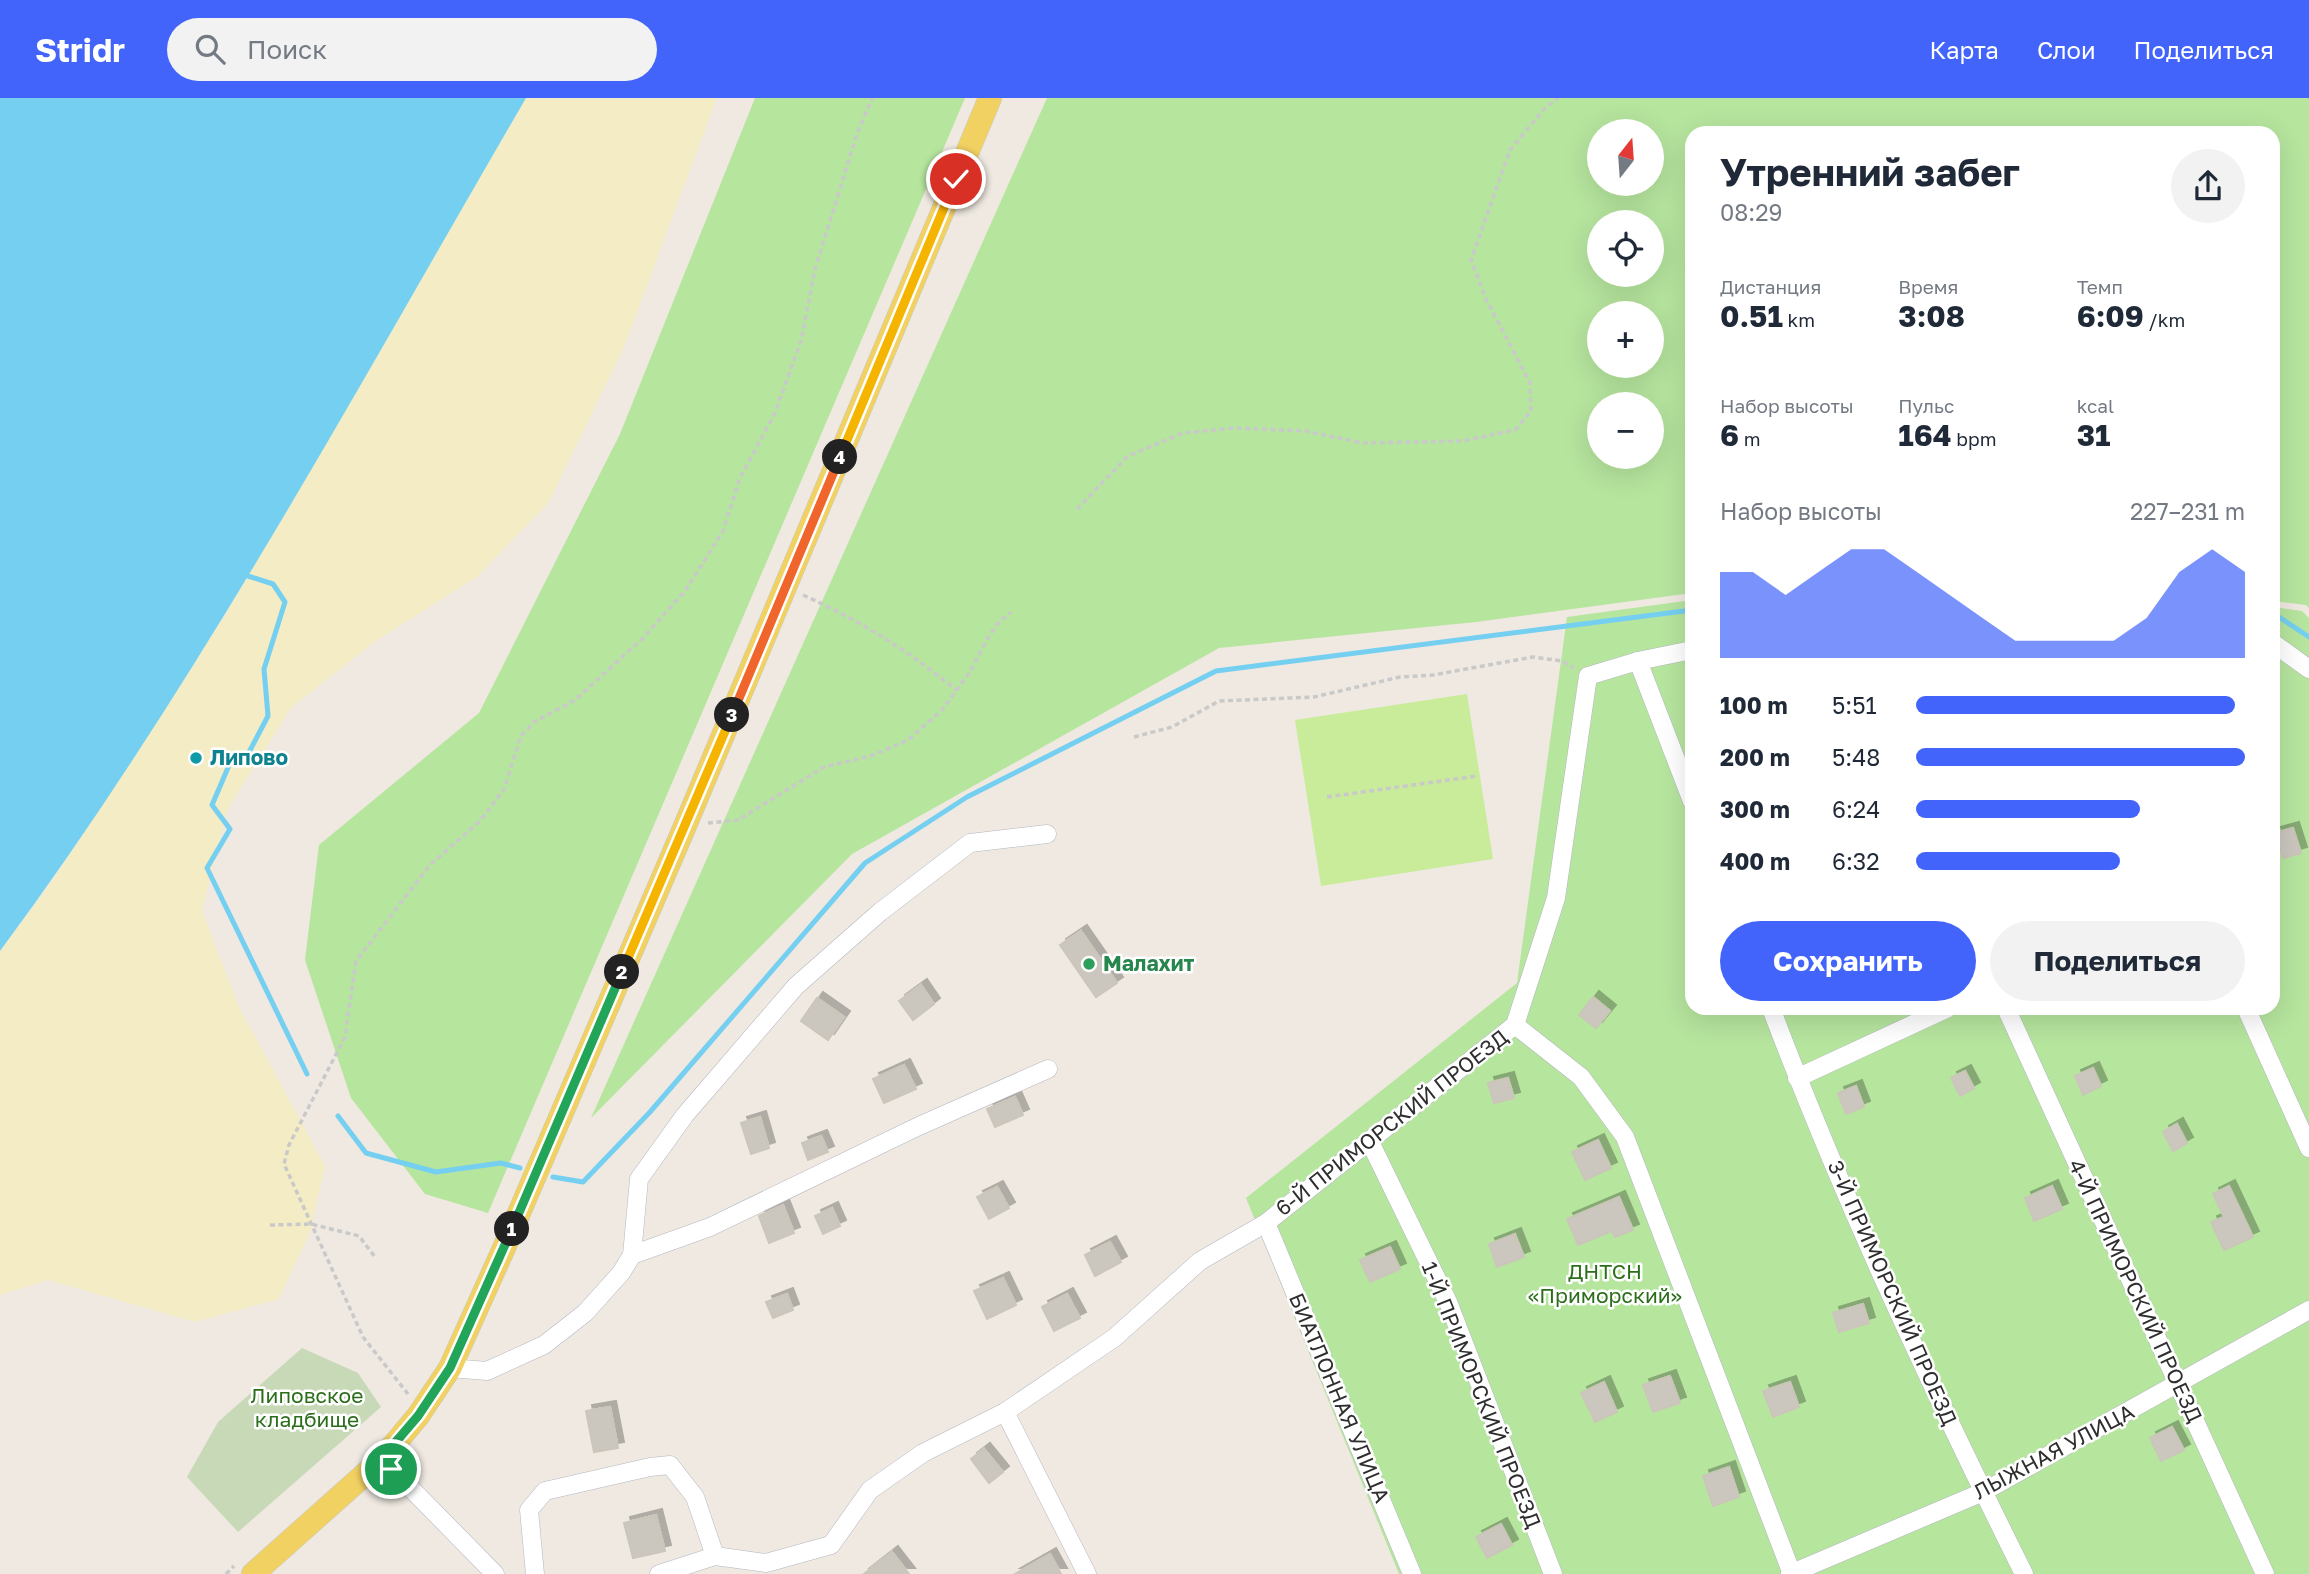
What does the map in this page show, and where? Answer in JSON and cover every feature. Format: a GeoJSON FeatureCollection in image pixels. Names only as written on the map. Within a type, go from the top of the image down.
{"type":"FeatureCollection","features":[{"type":"Feature","properties":{"kind":"main road"},"geometry":{"type":"LineString","coordinates":[[248,1566],[382,1458],[418,1416],[450,1368],[685,826],[990,98]]}},
{"type":"Feature","properties":{"kind":"street"},"geometry":{"type":"LineString","coordinates":[[2280,648],[2309,669]]}},
{"type":"Feature","properties":{"kind":"street"},"geometry":{"type":"LineString","coordinates":[[1588,676],[1638,661],[1685,651]]}},
{"type":"Feature","properties":{"kind":"street"},"geometry":{"type":"LineString","coordinates":[[1638,661],[1685,783]]}},
{"type":"Feature","properties":{"kind":"street","name":"6-Й ПРИМОРСКИЙ ПРОЕЗД"},"geometry":{"type":"LineString","coordinates":[[715,1556],[766,1563],[831,1545],[870,1490],[923,1453],[1005,1412],[1114,1338],[1200,1261],[1266,1223],[1515,1025],[1556,898],[1588,676]]}},
{"type":"Feature","properties":{"kind":"street"},"geometry":{"type":"LineString","coordinates":[[450,1368],[487,1371],[544,1345],[585,1313],[621,1273],[632,1255],[639,1179],[685,1115],[796,986],[880,912],[970,843],[1047,834]]}},
{"type":"Feature","properties":{"kind":"street","name":"3-Й ПРИМОРСКИЙ ПРОЕЗД"},"geometry":{"type":"LineString","coordinates":[[1774,1015],[1797,1078],[1876,1266],[2024,1574]]}},
{"type":"Feature","properties":{"kind":"street"},"geometry":{"type":"LineString","coordinates":[[1797,1078],[1933,1015]]}},
{"type":"Feature","properties":{"kind":"street","name":"4-Й ПРИМОРСКИЙ ПРОЕЗД"},"geometry":{"type":"LineString","coordinates":[[2009,1015],[2265,1574]]}},
{"type":"Feature","properties":{"kind":"street"},"geometry":{"type":"LineString","coordinates":[[2249,1015],[2309,1148]]}},
{"type":"Feature","properties":{"kind":"street"},"geometry":{"type":"LineString","coordinates":[[1515,1025],[1581,1077],[1625,1137],[1791,1574]]}},
{"type":"Feature","properties":{"kind":"street"},"geometry":{"type":"LineString","coordinates":[[632,1255],[710,1227],[919,1126],[1048,1069]]}},
{"type":"Feature","properties":{"kind":"street","name":"1-Й ПРИМОРСКИЙ ПРОЕЗД"},"geometry":{"type":"LineString","coordinates":[[1370,1142],[1448,1302],[1553,1574]]}},
{"type":"Feature","properties":{"kind":"street","name":"БИАТЛОННАЯ УЛИЦА"},"geometry":{"type":"LineString","coordinates":[[1266,1223],[1412,1574]]}},
{"type":"Feature","properties":{"kind":"street","name":"ЛЫЖНАЯ УЛИЦА"},"geometry":{"type":"LineString","coordinates":[[1791,1574],[1983,1492],[2309,1310]]}},
{"type":"Feature","properties":{"kind":"street"},"geometry":{"type":"LineString","coordinates":[[1005,1412],[1087,1574]]}},
{"type":"Feature","properties":{"kind":"street"},"geometry":{"type":"LineString","coordinates":[[382,1458],[495,1574]]}},
{"type":"Feature","properties":{"kind":"street"},"geometry":{"type":"LineString","coordinates":[[535,1574],[529,1510],[545,1491],[670,1465],[695,1497],[715,1556],[659,1574]]}},
{"type":"Feature","properties":{"kind":"path"},"geometry":{"type":"LineString","coordinates":[[401,1403],[409,1393],[363,1337],[285,1164],[289,1145],[345,1037],[356,961],[430,865],[481,820],[504,789],[522,736],[534,722],[575,700],[643,638],[685,591],[723,531],[740,478],[774,415],[802,341],[815,269],[857,134],[872,98]]}},
{"type":"Feature","properties":{"kind":"path"},"geometry":{"type":"LineString","coordinates":[[1077,509],[1128,456],[1183,433],[1234,428],[1305,431],[1363,443],[1462,441],[1515,430],[1531,411],[1530,383],[1486,299],[1471,260],[1510,150],[1544,109],[1558,98]]}},
{"type":"Feature","properties":{"kind":"path"},"geometry":{"type":"LineString","coordinates":[[785,587],[843,612],[918,658],[957,690]]}},
{"type":"Feature","properties":{"kind":"path"},"geometry":{"type":"LineString","coordinates":[[685,826],[738,820],[824,767],[871,755],[908,740],[942,710],[971,672],[998,623],[1011,612]]}},
{"type":"Feature","properties":{"kind":"path"},"geometry":{"type":"LineString","coordinates":[[1134,737],[1171,727],[1219,701],[1314,696],[1400,677],[1433,676],[1533,657],[1562,661],[1588,676]]}},
{"type":"Feature","properties":{"kind":"path"},"geometry":{"type":"LineString","coordinates":[[1327,797],[1477,776]]}},
{"type":"Feature","properties":{"kind":"path"},"geometry":{"type":"LineString","coordinates":[[270,1225],[312,1224],[359,1236],[375,1257]]}},
{"type":"Feature","properties":{"kind":"path"},"geometry":{"type":"LineString","coordinates":[[226,1574],[248,1566]]}},
{"type":"Feature","properties":{"kind":"green space"},"geometry":{"type":"Polygon","coordinates":[[[755,98],[965,98],[488,1213],[425,1194],[351,1098],[305,960],[319,845],[479,713],[620,434],[755,98]]]}},
{"type":"Feature","properties":{"kind":"green space"},"geometry":{"type":"Polygon","coordinates":[[[1047,98],[2309,98],[2309,608],[2306,605],[2280,602],[2280,126],[1685,126],[1685,594],[1476,622],[1219,648],[852,854],[591,1118],[1047,98]]]}},
{"type":"Feature","properties":{"kind":"green space","name":"ДНТСН «Приморский»"},"geometry":{"type":"Polygon","coordinates":[[[1685,601],[1685,1015],[2280,1015],[2280,608],[2302,611],[2309,618],[2309,1574],[1399,1574],[1246,1198],[1517,983],[1567,617],[1685,601]]]}},
{"type":"Feature","properties":{"kind":"green space"},"geometry":{"type":"Polygon","coordinates":[[[1467,694],[1493,859],[1321,886],[1295,720],[1467,694]]]}},
{"type":"Feature","properties":{"kind":"green space","name":"Липовское кладбище"},"geometry":{"type":"Polygon","coordinates":[[[302,1348],[358,1373],[381,1407],[238,1532],[187,1477],[218,1422],[302,1348]]]}},
{"type":"Feature","properties":{"kind":"sand","name":"Липово"},"geometry":{"type":"Polygon","coordinates":[[[526,98],[717,98],[624,347],[549,502],[477,577],[377,640],[291,708],[228,808],[202,910],[238,1005],[325,1166],[310,1232],[279,1299],[195,1322],[48,1280],[0,1295],[0,951],[50,884],[225,615],[526,98]]]}},
{"type":"Feature","properties":{"kind":"water"},"geometry":{"type":"Polygon","coordinates":[[[0,98],[526,98],[275,532],[210,639],[73,849],[0,951],[0,98]]]}},
{"type":"Feature","properties":{"kind":"building"},"geometry":{"type":"Polygon","coordinates":[[[2293,828],[2301,853],[2283,858],[2280,832],[2293,828]]]}},
{"type":"Feature","properties":{"kind":"building"},"geometry":{"type":"Polygon","coordinates":[[[1081,931],[1117,983],[1096,997],[1060,945],[1081,931]]]}},
{"type":"Feature","properties":{"kind":"building"},"geometry":{"type":"Polygon","coordinates":[[[921,985],[934,1004],[913,1020],[899,1001],[921,985]]]}},
{"type":"Feature","properties":{"kind":"building"},"geometry":{"type":"Polygon","coordinates":[[[1593,997],[1610,1011],[1596,1028],[1579,1015],[1593,997]]]}},
{"type":"Feature","properties":{"kind":"building"},"geometry":{"type":"Polygon","coordinates":[[[817,998],[844,1017],[828,1040],[801,1021],[817,998]]]}},
{"type":"Feature","properties":{"kind":"building"},"geometry":{"type":"Polygon","coordinates":[[[904,1065],[916,1089],[884,1103],[873,1079],[904,1065]]]}},
{"type":"Feature","properties":{"kind":"building"},"geometry":{"type":"Polygon","coordinates":[[[2093,1068],[2101,1086],[2083,1095],[2075,1076],[2093,1068]]]}},
{"type":"Feature","properties":{"kind":"building"},"geometry":{"type":"Polygon","coordinates":[[[1965,1071],[1974,1088],[1960,1096],[1951,1078],[1965,1071]]]}},
{"type":"Feature","properties":{"kind":"building"},"geometry":{"type":"Polygon","coordinates":[[[1508,1078],[1514,1098],[1494,1103],[1488,1083],[1508,1078]]]}},
{"type":"Feature","properties":{"kind":"building"},"geometry":{"type":"Polygon","coordinates":[[[1856,1086],[1864,1107],[1846,1114],[1838,1093],[1856,1086]]]}},
{"type":"Feature","properties":{"kind":"building"},"geometry":{"type":"Polygon","coordinates":[[[1015,1097],[1023,1115],[995,1127],[987,1109],[1015,1097]]]}},
{"type":"Feature","properties":{"kind":"building"},"geometry":{"type":"Polygon","coordinates":[[[760,1117],[769,1148],[751,1154],[741,1123],[760,1117]]]}},
{"type":"Feature","properties":{"kind":"building"},"geometry":{"type":"Polygon","coordinates":[[[2177,1124],[2187,1143],[2173,1151],[2163,1132],[2177,1124]]]}},
{"type":"Feature","properties":{"kind":"building"},"geometry":{"type":"Polygon","coordinates":[[[821,1136],[828,1152],[808,1160],[802,1143],[821,1136]]]}},
{"type":"Feature","properties":{"kind":"building"},"geometry":{"type":"Polygon","coordinates":[[[1598,1140],[1611,1168],[1585,1180],[1572,1152],[1598,1140]]]}},
{"type":"Feature","properties":{"kind":"building"},"geometry":{"type":"Polygon","coordinates":[[[2052,1186],[2062,1209],[2034,1221],[2025,1198],[2052,1186]]]}},
{"type":"Feature","properties":{"kind":"building"},"geometry":{"type":"Polygon","coordinates":[[[2229,1186],[2253,1237],[2224,1250],[2211,1222],[2224,1217],[2213,1194],[2229,1186]]]}},
{"type":"Feature","properties":{"kind":"building"},"geometry":{"type":"Polygon","coordinates":[[[997,1187],[1009,1208],[989,1219],[977,1197],[997,1187]]]}},
{"type":"Feature","properties":{"kind":"building"},"geometry":{"type":"Polygon","coordinates":[[[1619,1197],[1633,1230],[1615,1237],[1612,1231],[1578,1245],[1567,1219],[1619,1197]]]}},
{"type":"Feature","properties":{"kind":"building"},"geometry":{"type":"Polygon","coordinates":[[[783,1205],[794,1233],[769,1243],[759,1216],[783,1205]]]}},
{"type":"Feature","properties":{"kind":"building"},"geometry":{"type":"Polygon","coordinates":[[[832,1208],[840,1226],[823,1234],[815,1216],[832,1208]]]}},
{"type":"Feature","properties":{"kind":"building"},"geometry":{"type":"Polygon","coordinates":[[[1515,1234],[1524,1257],[1497,1267],[1489,1244],[1515,1234]]]}},
{"type":"Feature","properties":{"kind":"building"},"geometry":{"type":"Polygon","coordinates":[[[1110,1242],[1121,1262],[1095,1276],[1085,1255],[1110,1242]]]}},
{"type":"Feature","properties":{"kind":"building"},"geometry":{"type":"Polygon","coordinates":[[[1390,1247],[1400,1269],[1370,1282],[1360,1260],[1390,1247]]]}},
{"type":"Feature","properties":{"kind":"building"},"geometry":{"type":"Polygon","coordinates":[[[1003,1278],[1016,1305],[987,1319],[974,1291],[1003,1278]]]}},
{"type":"Feature","properties":{"kind":"building"},"geometry":{"type":"Polygon","coordinates":[[[787,1294],[793,1310],[773,1318],[766,1302],[787,1294]]]}},
{"type":"Feature","properties":{"kind":"building"},"geometry":{"type":"Polygon","coordinates":[[[1067,1294],[1080,1318],[1054,1331],[1042,1307],[1067,1294]]]}},
{"type":"Feature","properties":{"kind":"building"},"geometry":{"type":"Polygon","coordinates":[[[1863,1304],[1869,1323],[1839,1332],[1833,1313],[1863,1304]]]}},
{"type":"Feature","properties":{"kind":"building"},"geometry":{"type":"Polygon","coordinates":[[[1670,1376],[1680,1403],[1653,1412],[1643,1385],[1670,1376]]]}},
{"type":"Feature","properties":{"kind":"building"},"geometry":{"type":"Polygon","coordinates":[[[1604,1382],[1617,1412],[1595,1422],[1581,1393],[1604,1382]]]}},
{"type":"Feature","properties":{"kind":"building"},"geometry":{"type":"Polygon","coordinates":[[[1790,1382],[1799,1407],[1773,1417],[1763,1391],[1790,1382]]]}},
{"type":"Feature","properties":{"kind":"building"},"geometry":{"type":"Polygon","coordinates":[[[610,1407],[618,1448],[594,1452],[586,1411],[610,1407]]]}},
{"type":"Feature","properties":{"kind":"building"},"geometry":{"type":"Polygon","coordinates":[[[2172,1427],[2184,1450],[2161,1461],[2150,1438],[2172,1427]]]}},
{"type":"Feature","properties":{"kind":"building"},"geometry":{"type":"Polygon","coordinates":[[[984,1449],[1003,1472],[989,1483],[971,1459],[984,1449]]]}},
{"type":"Feature","properties":{"kind":"building"},"geometry":{"type":"Polygon","coordinates":[[[1729,1467],[1739,1497],[1713,1506],[1703,1476],[1729,1467]]]}},
{"type":"Feature","properties":{"kind":"building"},"geometry":{"type":"Polygon","coordinates":[[[656,1515],[665,1551],[633,1558],[624,1523],[656,1515]]]}},
{"type":"Feature","properties":{"kind":"building"},"geometry":{"type":"Polygon","coordinates":[[[1501,1524],[1512,1545],[1487,1558],[1476,1537],[1501,1524]]]}},
{"type":"Feature","properties":{"kind":"building"},"geometry":{"type":"Polygon","coordinates":[[[892,1552],[909,1574],[864,1574],[892,1552]]]}},
{"type":"Feature","properties":{"kind":"building"},"geometry":{"type":"Polygon","coordinates":[[[1050,1554],[1061,1574],[1015,1574],[1050,1554]]]}},
{"type":"Feature","properties":{"kind":"waterway"},"geometry":{"type":"LineString","coordinates":[[248,576],[273,584],[285,602],[264,669],[268,716],[247,756],[230,763],[212,805],[230,829],[207,868],[307,1074]]}},
{"type":"Feature","properties":{"kind":"waterway"},"geometry":{"type":"LineString","coordinates":[[553,1177],[583,1182],[650,1112],[865,863],[967,797],[1216,671],[1685,611]]}},
{"type":"Feature","properties":{"kind":"waterway"},"geometry":{"type":"LineString","coordinates":[[2280,618],[2309,637]]}},
{"type":"Feature","properties":{"kind":"waterway"},"geometry":{"type":"LineString","coordinates":[[338,1116],[366,1153],[436,1172],[501,1163],[520,1168]]}},
{"type":"Feature","properties":{"kind":"place","name":"Липово"},"geometry":{"type":"Point","coordinates":[196,758]}},
{"type":"Feature","properties":{"kind":"place","name":"Малахит"},"geometry":{"type":"Point","coordinates":[1089,964]}},
{"type":"Feature","properties":{"kind":"route"},"geometry":{"type":"LineString","coordinates":[[391,1469],[382,1458],[418,1416],[450,1368],[504,1248],[685,826],[956,179]]}}]}
